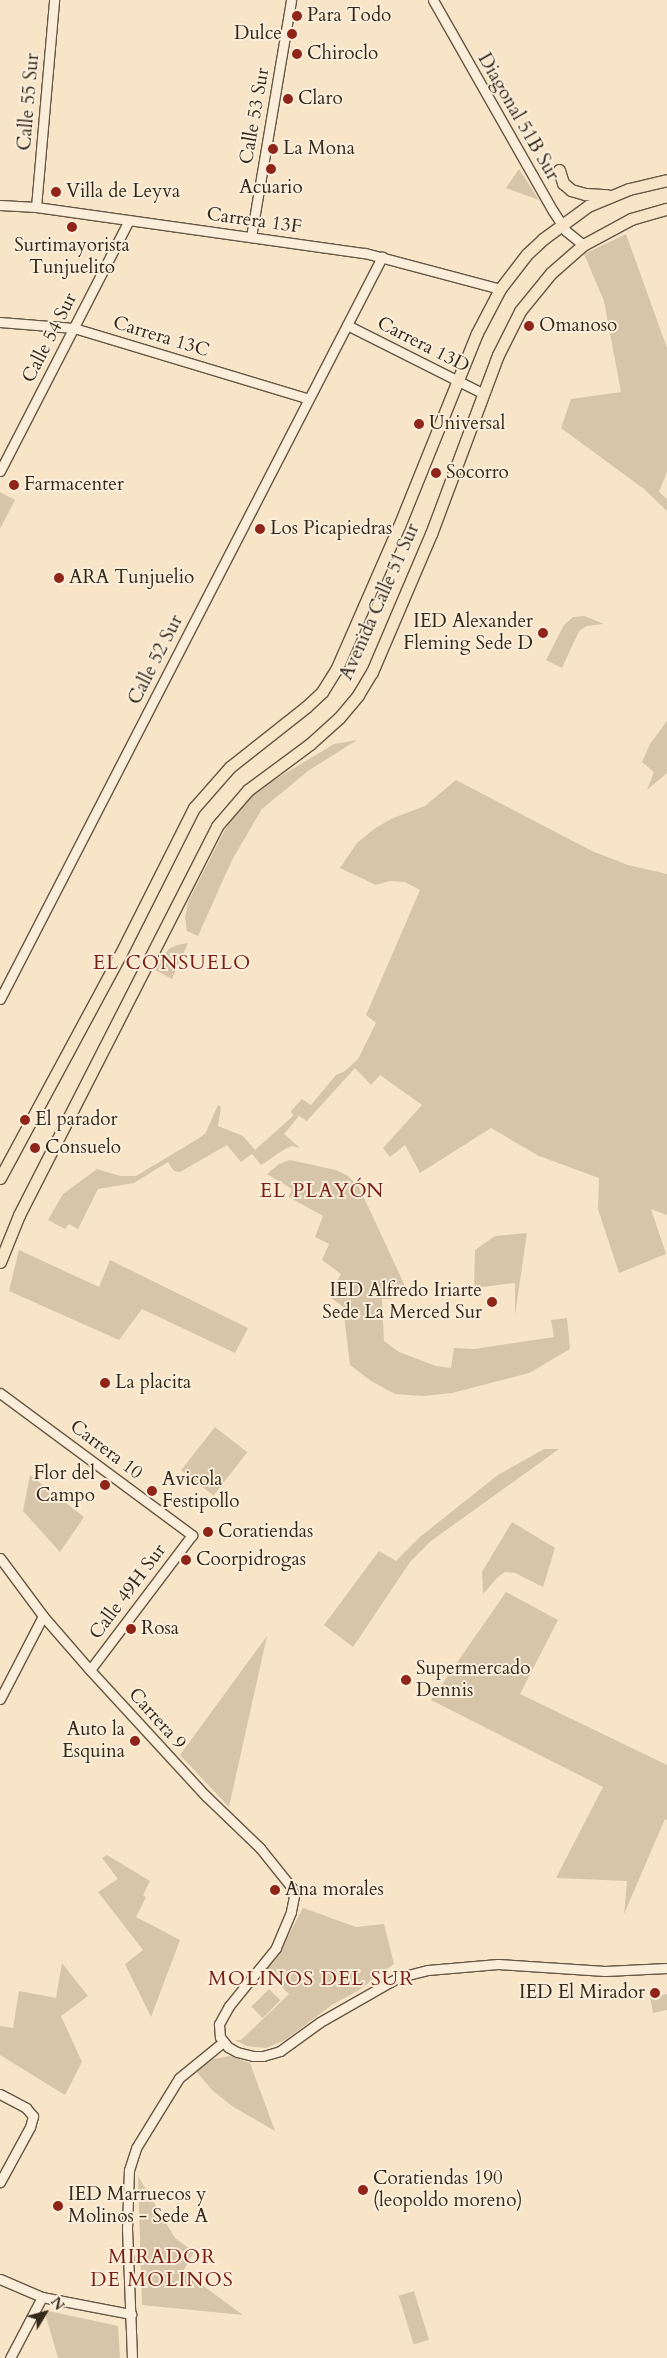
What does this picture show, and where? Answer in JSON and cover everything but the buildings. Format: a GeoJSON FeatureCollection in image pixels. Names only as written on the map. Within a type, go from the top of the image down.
{"type":"FeatureCollection","features":[{"type":"Feature","properties":{"kind":"main road"},"geometry":{"type":"LineString","coordinates":[[559,170],[563,183],[576,192],[612,194],[643,184],[667,180]]}},
{"type":"Feature","properties":{"kind":"main road","name":"Avenida Calle 51 Sur"},"geometry":{"type":"LineString","coordinates":[[0,1178],[120,955],[194,808],[222,775],[306,708],[332,677],[365,607],[482,322],[500,289],[528,254],[561,224],[588,206],[612,194]]}},
{"type":"Feature","properties":{"kind":"main road","name":"Avenida Calle 51 Sur"},"geometry":{"type":"LineString","coordinates":[[0,1262],[16,1221],[217,826],[248,790],[310,744],[339,718],[358,695],[372,672],[437,517],[501,348],[520,311],[551,273],[582,245],[631,219],[667,209]]}},
{"type":"Feature","properties":{"kind":"street","name":"Calle 55 Sur"},"geometry":{"type":"LineString","coordinates":[[36,206],[54,0]]}},
{"type":"Feature","properties":{"kind":"street","name":"Calle 53 Sur"},"geometry":{"type":"LineString","coordinates":[[250,237],[291,0]]}},
{"type":"Feature","properties":{"kind":"street","name":"Diagonal 51B Sur"},"geometry":{"type":"LineString","coordinates":[[433,0],[561,224],[582,245]]}},
{"type":"Feature","properties":{"kind":"street","name":"Carrera 13F"},"geometry":{"type":"LineString","coordinates":[[0,205],[36,206],[382,257],[500,289]]}},
{"type":"Feature","properties":{"kind":"street","name":"Calle 54 Sur"},"geometry":{"type":"LineString","coordinates":[[0,471],[129,220]]}},
{"type":"Feature","properties":{"kind":"street","name":"Calle 52 Sur"},"geometry":{"type":"LineString","coordinates":[[0,999],[382,257]]}},
{"type":"Feature","properties":{"kind":"street","name":"Carrera 13C"},"geometry":{"type":"LineString","coordinates":[[0,322],[74,328],[309,399]]}},
{"type":"Feature","properties":{"kind":"street","name":"Carrera 13D"},"geometry":{"type":"LineString","coordinates":[[347,325],[484,394]]}},
{"type":"Feature","properties":{"kind":"street","name":"Carrera 10"},"geometry":{"type":"LineString","coordinates":[[0,1393],[192,1535]]}},
{"type":"Feature","properties":{"kind":"street","name":"Calle 49H Sur"},"geometry":{"type":"LineString","coordinates":[[90,1670],[192,1535]]}},
{"type":"Feature","properties":{"kind":"street","name":"Carrera 9"},"geometry":{"type":"LineString","coordinates":[[0,1558],[43,1616],[90,1670],[206,1796],[260,1848],[288,1881],[294,1896],[291,1912],[276,1948],[224,2014],[219,2031],[223,2042]]}},
{"type":"Feature","properties":{"kind":"street"},"geometry":{"type":"LineString","coordinates":[[0,1699],[43,1616]]}},
{"type":"Feature","properties":{"kind":"street"},"geometry":{"type":"LineString","coordinates":[[132,2358],[127,2187],[132,2158],[179,2078],[223,2042],[237,2052],[253,2056],[263,2056],[280,2051],[335,2013],[390,1982],[408,1974],[446,1967],[482,1964],[605,1971],[667,1968]]}},
{"type":"Feature","properties":{"kind":"street"},"geometry":{"type":"LineString","coordinates":[[0,2094],[26,2108],[33,2116],[30,2126],[0,2182]]}},
{"type":"Feature","properties":{"kind":"street"},"geometry":{"type":"LineString","coordinates":[[0,2279],[42,2297],[131,2314]]}},
{"type":"Feature","properties":{"kind":"street"},"geometry":{"type":"LineString","coordinates":[[10,2358],[42,2297]]}},
{"type":"Feature","properties":{"kind":"shaded area"},"geometry":{"type":"Polygon","coordinates":[[[519,169],[539,200],[506,188],[519,169]]]}},
{"type":"Feature","properties":{"kind":"shaded area"},"geometry":{"type":"Polygon","coordinates":[[[626,234],[667,348],[667,472],[659,492],[667,499],[667,511],[644,489],[561,428],[571,399],[621,392],[604,301],[584,254],[626,234]]]}},
{"type":"Feature","properties":{"kind":"shaded area"},"geometry":{"type":"Polygon","coordinates":[[[0,492],[15,500],[0,529],[0,492]]]}},
{"type":"Feature","properties":{"kind":"shaded area"},"geometry":{"type":"Polygon","coordinates":[[[584,616],[604,624],[587,626],[579,631],[562,668],[546,660],[564,625],[573,617],[584,616]]]}},
{"type":"Feature","properties":{"kind":"shaded area"},"geometry":{"type":"Polygon","coordinates":[[[667,721],[667,773],[647,790],[654,772],[642,762],[650,744],[667,721]]]}},
{"type":"Feature","properties":{"kind":"shaded area"},"geometry":{"type":"Polygon","coordinates":[[[357,740],[308,771],[262,809],[232,860],[198,936],[187,931],[185,918],[188,902],[230,820],[242,805],[261,788],[334,744],[357,740]]]}},
{"type":"Feature","properties":{"kind":"shaded area"},"geometry":{"type":"Polygon","coordinates":[[[456,780],[592,851],[628,865],[667,874],[667,1215],[651,1209],[666,1254],[619,1273],[598,1209],[599,1178],[539,1156],[491,1128],[420,1173],[405,1145],[390,1157],[383,1148],[422,1105],[380,1075],[371,1085],[355,1068],[307,1121],[299,1116],[284,1134],[300,1148],[292,1146],[285,1149],[261,1165],[252,1154],[241,1162],[227,1145],[180,1172],[174,1171],[168,1162],[134,1183],[98,1189],[78,1229],[69,1224],[65,1229],[48,1220],[63,1194],[97,1169],[120,1176],[136,1176],[205,1134],[218,1105],[221,1107],[218,1126],[243,1136],[255,1150],[293,1116],[291,1111],[302,1099],[311,1105],[336,1075],[345,1071],[358,1059],[376,1023],[366,1015],[420,890],[405,882],[390,881],[376,885],[340,868],[357,843],[374,829],[393,818],[425,806],[456,780]]]}},
{"type":"Feature","properties":{"kind":"shaded area"},"geometry":{"type":"Polygon","coordinates":[[[188,943],[172,979],[153,969],[169,949],[188,943]]]}},
{"type":"Feature","properties":{"kind":"shaded area"},"geometry":{"type":"Polygon","coordinates":[[[290,1160],[336,1170],[348,1176],[359,1187],[405,1286],[396,1284],[397,1298],[382,1299],[384,1341],[399,1352],[436,1366],[451,1368],[454,1348],[474,1349],[554,1337],[551,1320],[567,1318],[570,1349],[529,1373],[452,1393],[423,1396],[395,1394],[371,1381],[350,1365],[343,1307],[329,1296],[341,1274],[322,1260],[329,1244],[315,1237],[323,1216],[289,1197],[292,1189],[267,1174],[279,1164],[290,1160]]]}},
{"type":"Feature","properties":{"kind":"shaded area"},"geometry":{"type":"Polygon","coordinates":[[[527,1233],[515,1315],[515,1283],[474,1288],[475,1250],[495,1236],[527,1233]]]}},
{"type":"Feature","properties":{"kind":"shaded area"},"geometry":{"type":"Polygon","coordinates":[[[19,1250],[99,1287],[110,1260],[248,1328],[235,1353],[142,1309],[119,1340],[9,1291],[19,1250]]]}},
{"type":"Feature","properties":{"kind":"shaded area"},"geometry":{"type":"Polygon","coordinates":[[[215,1427],[247,1452],[213,1496],[181,1470],[215,1427]]]}},
{"type":"Feature","properties":{"kind":"shaded area"},"geometry":{"type":"Polygon","coordinates":[[[544,1449],[559,1449],[431,1541],[410,1562],[353,1647],[324,1625],[379,1551],[396,1561],[421,1536],[498,1475],[544,1449]]]}},
{"type":"Feature","properties":{"kind":"shaded area"},"geometry":{"type":"Polygon","coordinates":[[[30,1475],[84,1517],[60,1552],[23,1511],[30,1475]]]}},
{"type":"Feature","properties":{"kind":"shaded area"},"geometry":{"type":"Polygon","coordinates":[[[512,1522],[555,1548],[543,1587],[515,1573],[505,1572],[483,1594],[482,1572],[512,1522]]]}},
{"type":"Feature","properties":{"kind":"shaded area"},"geometry":{"type":"Polygon","coordinates":[[[506,1592],[558,1620],[520,1694],[667,1765],[667,1820],[665,1819],[624,1914],[627,1881],[556,1878],[603,1787],[431,1700],[506,1592]]]}},
{"type":"Feature","properties":{"kind":"shaded area"},"geometry":{"type":"Polygon","coordinates":[[[267,1636],[229,1807],[180,1755],[267,1636]]]}},
{"type":"Feature","properties":{"kind":"shaded area"},"geometry":{"type":"Polygon","coordinates":[[[107,1855],[150,1881],[143,1895],[146,1897],[136,1917],[180,1940],[151,2017],[125,1964],[143,1950],[98,1892],[118,1879],[102,1858],[107,1855]]]}},
{"type":"Feature","properties":{"kind":"shaded area"},"geometry":{"type":"Polygon","coordinates":[[[303,1908],[356,1927],[384,1924],[394,1964],[359,1990],[332,2005],[285,2040],[266,2048],[246,2046],[235,2040],[241,2040],[289,1994],[264,1970],[287,1938],[303,1908]]]}},
{"type":"Feature","properties":{"kind":"shaded area"},"geometry":{"type":"Polygon","coordinates":[[[62,1963],[88,1996],[61,2016],[82,2062],[65,2095],[0,2055],[0,2026],[13,2028],[19,1991],[56,1998],[62,1963]]]}},
{"type":"Feature","properties":{"kind":"shaded area"},"geometry":{"type":"Polygon","coordinates":[[[269,1989],[280,2000],[263,2018],[251,2007],[269,1989]]]}},
{"type":"Feature","properties":{"kind":"shaded area"},"geometry":{"type":"Polygon","coordinates":[[[667,1994],[667,2010],[653,2013],[650,1997],[667,1994]]]}},
{"type":"Feature","properties":{"kind":"shaded area"},"geometry":{"type":"Polygon","coordinates":[[[230,2056],[250,2063],[275,2131],[232,2106],[212,2090],[195,2070],[214,2059],[230,2056]]]}},
{"type":"Feature","properties":{"kind":"shaded area"},"geometry":{"type":"Polygon","coordinates":[[[138,2176],[175,2238],[194,2252],[183,2271],[243,2315],[142,2305],[138,2176]]]}},
{"type":"Feature","properties":{"kind":"shaded area"},"geometry":{"type":"Polygon","coordinates":[[[414,2291],[429,2340],[414,2344],[399,2296],[414,2291]]]}},
{"type":"Feature","properties":{"kind":"shaded area"},"geometry":{"type":"Polygon","coordinates":[[[44,2310],[118,2326],[120,2358],[58,2358],[44,2310]]]}},
{"type":"Feature","properties":{"kind":"place","name":"Para Todo"},"geometry":{"type":"Point","coordinates":[297,16]}},
{"type":"Feature","properties":{"kind":"place","name":"Dulce"},"geometry":{"type":"Point","coordinates":[292,34]}},
{"type":"Feature","properties":{"kind":"place","name":"Chiroclo"},"geometry":{"type":"Point","coordinates":[297,54]}},
{"type":"Feature","properties":{"kind":"place","name":"Claro"},"geometry":{"type":"Point","coordinates":[288,99]}},
{"type":"Feature","properties":{"kind":"place","name":"La Mona"},"geometry":{"type":"Point","coordinates":[273,149]}},
{"type":"Feature","properties":{"kind":"place","name":"Acuario"},"geometry":{"type":"Point","coordinates":[271,169]}},
{"type":"Feature","properties":{"kind":"place","name":"Villa de Leyva"},"geometry":{"type":"Point","coordinates":[56,192]}},
{"type":"Feature","properties":{"kind":"place","name":"Surtimayorista Tunjuelito"},"geometry":{"type":"Point","coordinates":[72,227]}},
{"type":"Feature","properties":{"kind":"place","name":"Omanoso"},"geometry":{"type":"Point","coordinates":[529,326]}},
{"type":"Feature","properties":{"kind":"place","name":"Universal"},"geometry":{"type":"Point","coordinates":[419,424]}},
{"type":"Feature","properties":{"kind":"place","name":"Socorro"},"geometry":{"type":"Point","coordinates":[436,473]}},
{"type":"Feature","properties":{"kind":"place","name":"Farmacenter"},"geometry":{"type":"Point","coordinates":[14,485]}},
{"type":"Feature","properties":{"kind":"place","name":"Los Picapiedras"},"geometry":{"type":"Point","coordinates":[260,529]}},
{"type":"Feature","properties":{"kind":"place","name":"ARA Tunjuelio"},"geometry":{"type":"Point","coordinates":[59,578]}},
{"type":"Feature","properties":{"kind":"place","name":"IED Alexander Fleming Sede D"},"geometry":{"type":"Point","coordinates":[543,633]}},
{"type":"Feature","properties":{"kind":"place","name":"El parador"},"geometry":{"type":"Point","coordinates":[25,1120]}},
{"type":"Feature","properties":{"kind":"place","name":"Consuelo"},"geometry":{"type":"Point","coordinates":[35,1148]}},
{"type":"Feature","properties":{"kind":"place","name":"IED Alfredo Iriarte Sede La Merced Sur"},"geometry":{"type":"Point","coordinates":[492,1302]}},
{"type":"Feature","properties":{"kind":"place","name":"La placita"},"geometry":{"type":"Point","coordinates":[105,1383]}},
{"type":"Feature","properties":{"kind":"place","name":"Flor del Campo"},"geometry":{"type":"Point","coordinates":[105,1485]}},
{"type":"Feature","properties":{"kind":"place","name":"Avicola Festipollo"},"geometry":{"type":"Point","coordinates":[152,1491]}},
{"type":"Feature","properties":{"kind":"place","name":"Coratiendas"},"geometry":{"type":"Point","coordinates":[208,1532]}},
{"type":"Feature","properties":{"kind":"place","name":"Coorpidrogas"},"geometry":{"type":"Point","coordinates":[186,1560]}},
{"type":"Feature","properties":{"kind":"place","name":"Rosa"},"geometry":{"type":"Point","coordinates":[131,1629]}},
{"type":"Feature","properties":{"kind":"place","name":"Supermercado Dennis"},"geometry":{"type":"Point","coordinates":[406,1680]}},
{"type":"Feature","properties":{"kind":"place","name":"Auto la Esquina"},"geometry":{"type":"Point","coordinates":[135,1741]}},
{"type":"Feature","properties":{"kind":"place","name":"Ana morales"},"geometry":{"type":"Point","coordinates":[275,1890]}},
{"type":"Feature","properties":{"kind":"place","name":"IED El Mirador"},"geometry":{"type":"Point","coordinates":[655,1993]}},
{"type":"Feature","properties":{"kind":"place","name":"Coratiendas 190 (leopoldo moreno)"},"geometry":{"type":"Point","coordinates":[363,2190]}},
{"type":"Feature","properties":{"kind":"place","name":"IED Marruecos y Molinos - Sede A"},"geometry":{"type":"Point","coordinates":[58,2206]}},
{"type":"Feature","properties":{"kind":"district","name":"EL CONSUELO"},"geometry":{"type":"Point","coordinates":[172,962]}},
{"type":"Feature","properties":{"kind":"district","name":"EL PLAYÓN"},"geometry":{"type":"Point","coordinates":[322,1190]}},
{"type":"Feature","properties":{"kind":"district","name":"MOLINOS DEL SUR"},"geometry":{"type":"Point","coordinates":[311,1978]}},
{"type":"Feature","properties":{"kind":"district","name":"MIRADOR DE MOLINOS"},"geometry":{"type":"Point","coordinates":[162,2268]}}]}
